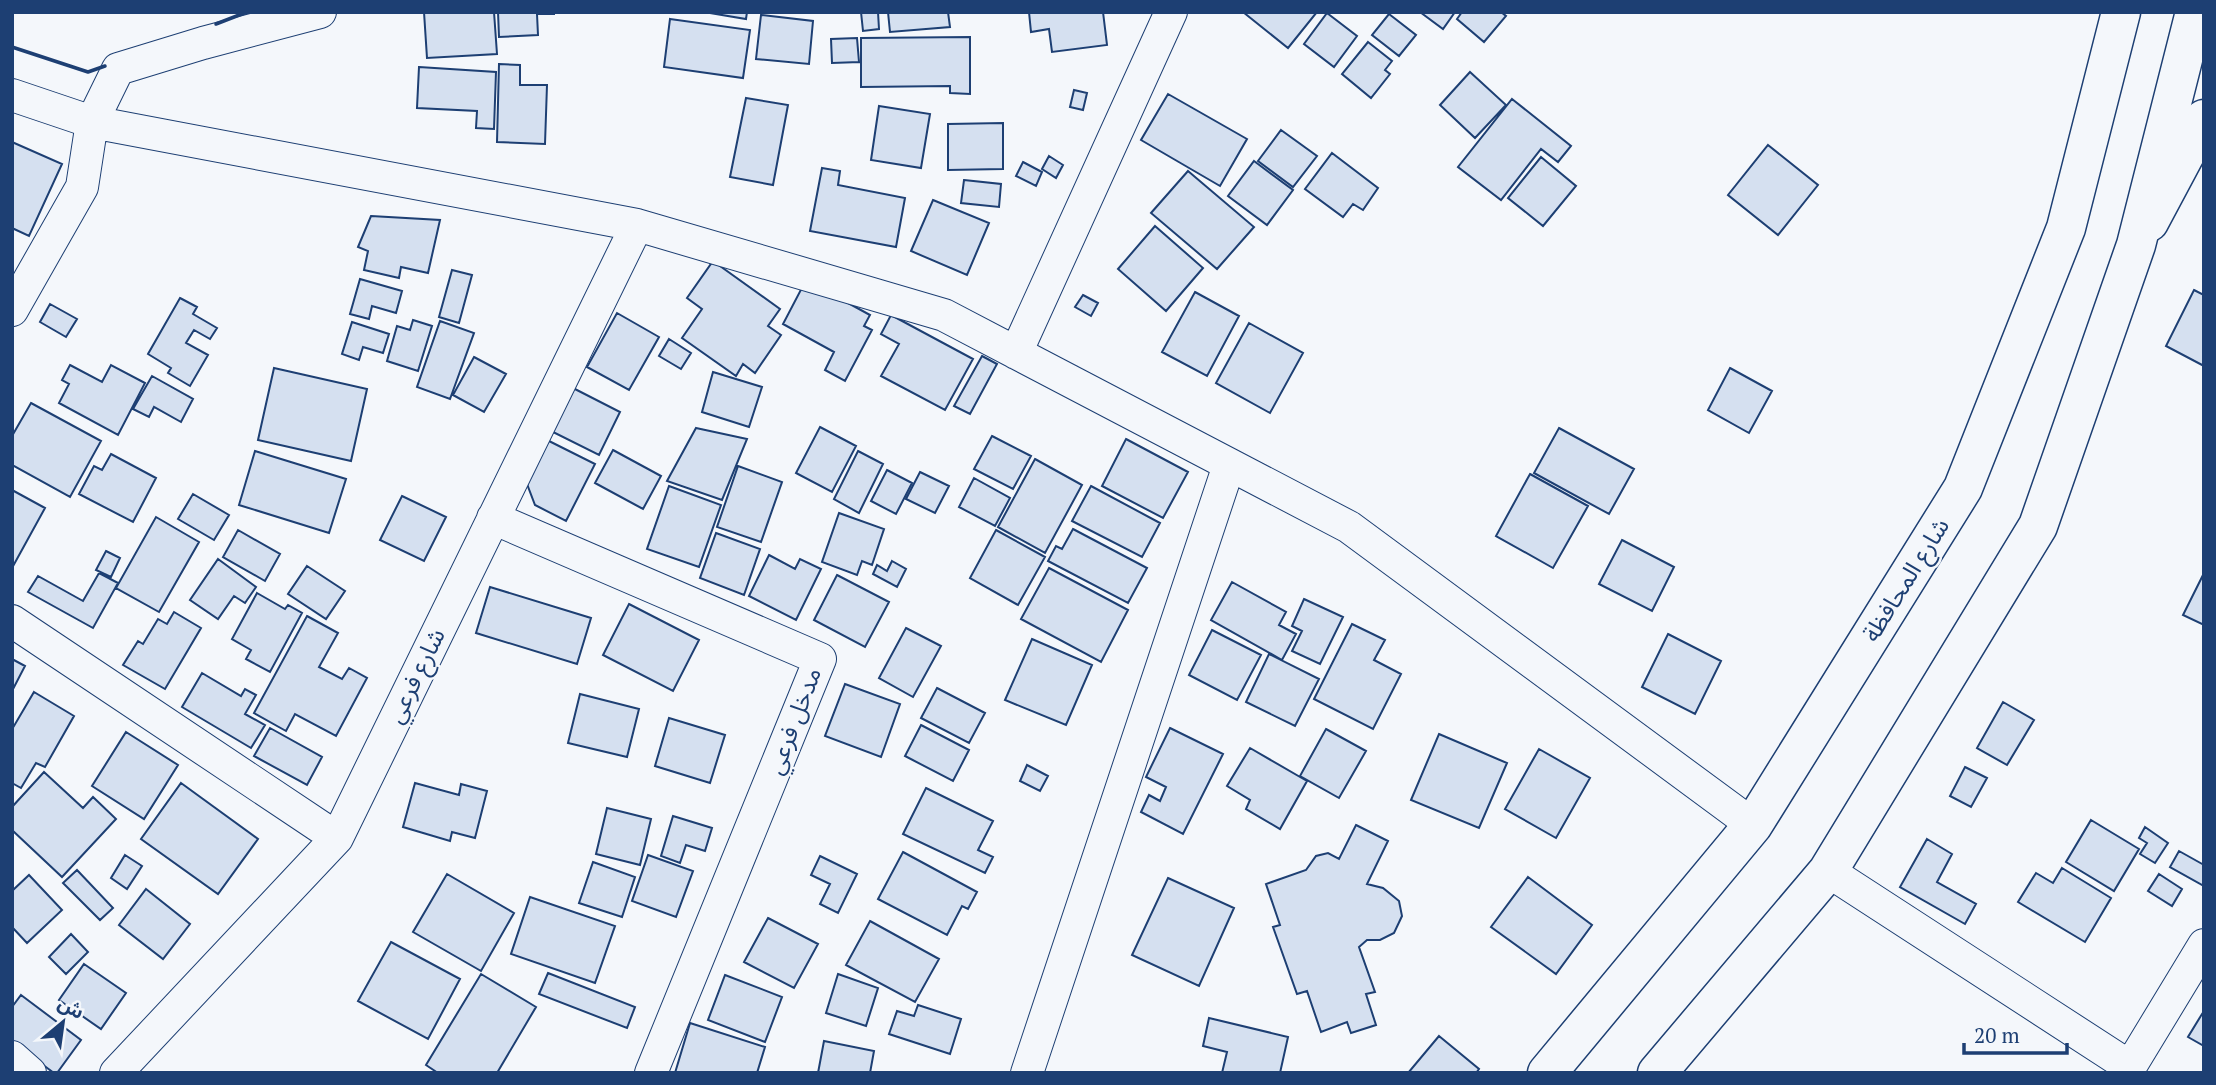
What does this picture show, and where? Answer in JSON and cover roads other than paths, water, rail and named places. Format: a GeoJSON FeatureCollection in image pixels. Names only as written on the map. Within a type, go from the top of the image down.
{"type":"FeatureCollection","features":[{"type":"Feature","properties":{"kind":"main road","name":"شارع المحافظة"},"geometry":{"type":"LineString","coordinates":[[1547,1073],[1753,825],[1963,488],[2066,228],[2121,12]]}},
{"type":"Feature","properties":{"kind":"main road"},"geometry":{"type":"LineString","coordinates":[[1657,1073],[1828,871],[2038,526],[2136,245],[2196,12]]}},
{"type":"Feature","properties":{"kind":"main road"},"geometry":{"type":"LineString","coordinates":[[2136,245],[2204,119]]}},
{"type":"Feature","properties":{"kind":"street"},"geometry":{"type":"LineString","coordinates":[[12,310],[82,187],[92,122],[118,69],[202,43],[320,12]]}},
{"type":"Feature","properties":{"kind":"street"},"geometry":{"type":"LineString","coordinates":[[1016,353],[1171,12]]}},
{"type":"Feature","properties":{"kind":"street"},"geometry":{"type":"LineString","coordinates":[[12,95],[92,122],[637,225],[944,315],[1349,527],[1753,825]]}},
{"type":"Feature","properties":{"kind":"street","name":"شارع فرعي"},"geometry":{"type":"LineString","coordinates":[[117,1073],[337,838],[637,225]]}},
{"type":"Feature","properties":{"kind":"street"},"geometry":{"type":"LineString","coordinates":[[1027,1073],[1229,465]]}},
{"type":"Feature","properties":{"kind":"street","name":"مدخل فرعي"},"geometry":{"type":"LineString","coordinates":[[493,518],[820,659],[651,1073]]}},
{"type":"Feature","properties":{"kind":"street"},"geometry":{"type":"LineString","coordinates":[[12,621],[337,838]]}},
{"type":"Feature","properties":{"kind":"street"},"geometry":{"type":"LineString","coordinates":[[1828,871],[2129,1070],[2204,945]]}},
{"type":"Feature","properties":{"kind":"street"},"geometry":{"type":"LineString","coordinates":[[12,1057],[30,1073]]}}]}
